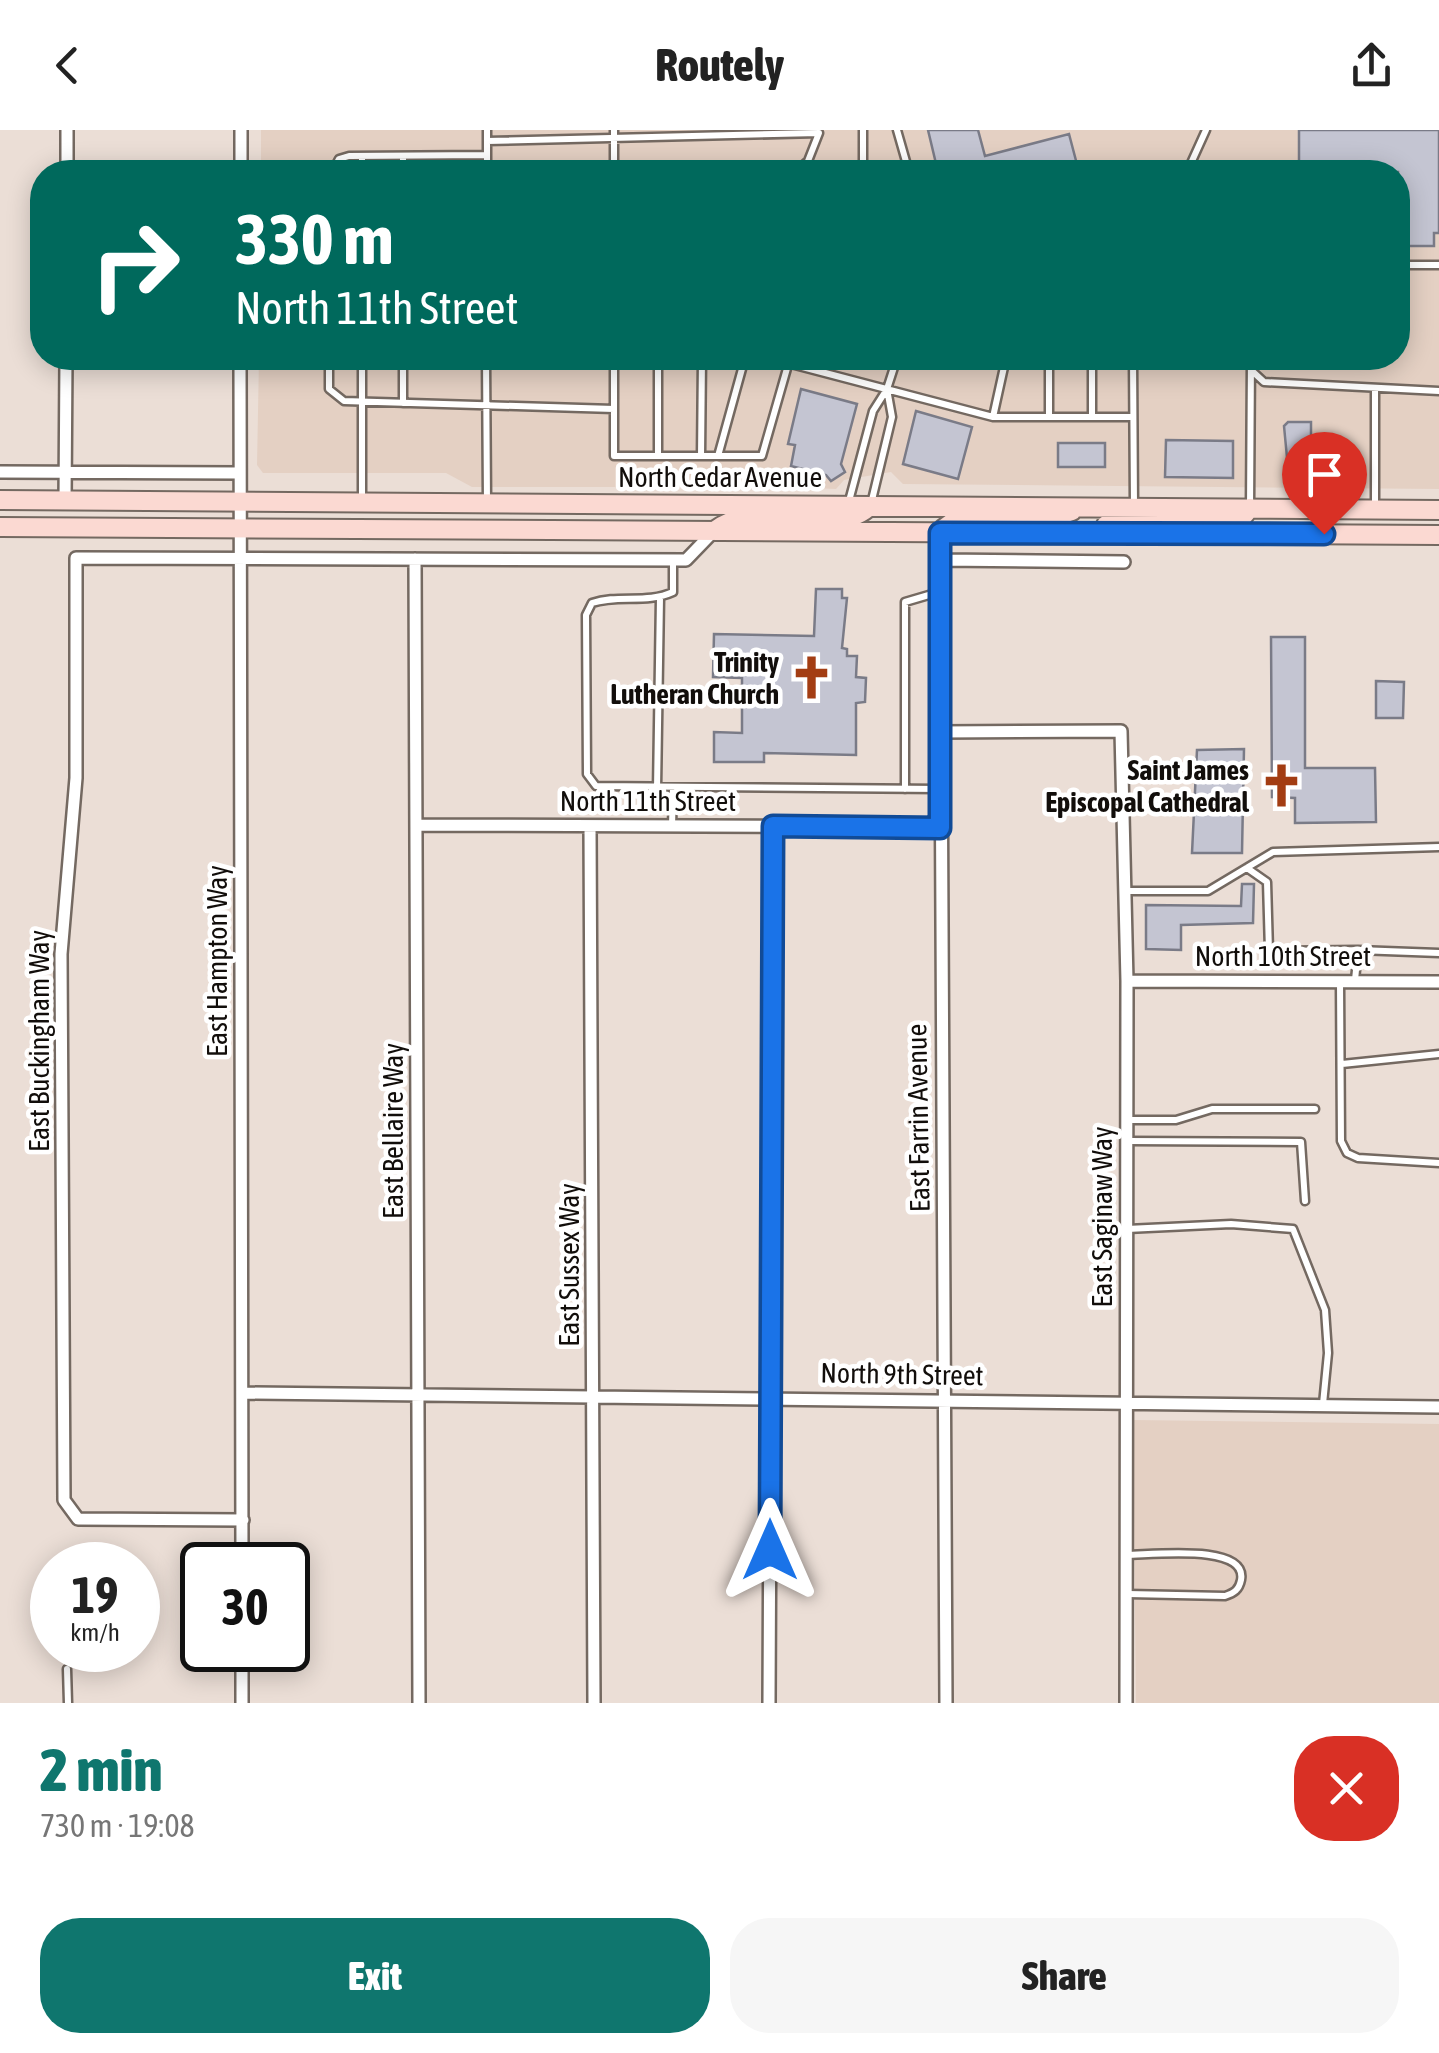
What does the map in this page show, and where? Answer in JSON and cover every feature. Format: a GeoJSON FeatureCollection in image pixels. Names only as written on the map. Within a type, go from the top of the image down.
{"type":"FeatureCollection","features":[{"type":"Feature","properties":{"kind":"main road","name":"North Cedar Avenue"},"geometry":{"type":"LineString","coordinates":[[0,500],[1439,510]]}},
{"type":"Feature","properties":{"kind":"main road"},"geometry":{"type":"LineString","coordinates":[[714,532],[731,518],[847,519],[870,506]]}},
{"type":"Feature","properties":{"kind":"main road"},"geometry":{"type":"LineString","coordinates":[[940,533],[954,521],[1042,521],[1064,516],[1076,507]]}},
{"type":"Feature","properties":{"kind":"main road"},"geometry":{"type":"LineString","coordinates":[[1093,534],[1115,522],[1135,520],[1230,522],[1240,520],[1250,508]]}},
{"type":"Feature","properties":{"kind":"main road","name":"North Cedar Avenue"},"geometry":{"type":"LineString","coordinates":[[0,527],[1439,535]]}},
{"type":"Feature","properties":{"kind":"street"},"geometry":{"type":"LineString","coordinates":[[67,130],[67,160]]}},
{"type":"Feature","properties":{"kind":"street"},"geometry":{"type":"LineString","coordinates":[[241,160],[242,130]]}},
{"type":"Feature","properties":{"kind":"street"},"geometry":{"type":"LineString","coordinates":[[65,501],[66,370]]}},
{"type":"Feature","properties":{"kind":"street","name":"East Hampton Way"},"geometry":{"type":"LineString","coordinates":[[240,370],[242,1542]]}},
{"type":"Feature","properties":{"kind":"street"},"geometry":{"type":"LineString","coordinates":[[0,472],[240,473]]}},
{"type":"Feature","properties":{"kind":"street"},"geometry":{"type":"LineString","coordinates":[[240,559],[679,560],[714,532]]}},
{"type":"Feature","properties":{"kind":"street","name":"East Farrin Avenue"},"geometry":{"type":"LineString","coordinates":[[940,533],[946,1703]]}},
{"type":"Feature","properties":{"kind":"street","name":"East Buckingham Way"},"geometry":{"type":"LineString","coordinates":[[240,559],[76,558],[76,778],[62,973],[64,1500],[78,1519],[242,1520]]}},
{"type":"Feature","properties":{"kind":"street","name":"East Bellaire Way"},"geometry":{"type":"LineString","coordinates":[[415,559],[419,1703]]}},
{"type":"Feature","properties":{"kind":"street"},"geometry":{"type":"LineString","coordinates":[[940,560],[1124,562]]}},
{"type":"Feature","properties":{"kind":"street","name":"East Saginaw Way"},"geometry":{"type":"LineString","coordinates":[[940,732],[1122,731],[1126,1703]]}},
{"type":"Feature","properties":{"kind":"street","name":"North 11th Street"},"geometry":{"type":"LineString","coordinates":[[416,826],[940,828]]}},
{"type":"Feature","properties":{"kind":"street","name":"East Sussex Way"},"geometry":{"type":"LineString","coordinates":[[590,826],[594,1703]]}},
{"type":"Feature","properties":{"kind":"street"},"geometry":{"type":"LineString","coordinates":[[770,1703],[773,826]]}},
{"type":"Feature","properties":{"kind":"street","name":"North 10th Street"},"geometry":{"type":"LineString","coordinates":[[1126,981],[1439,982]]}},
{"type":"Feature","properties":{"kind":"street","name":"North 9th Street"},"geometry":{"type":"LineString","coordinates":[[244,1394],[1439,1407]]}},
{"type":"Feature","properties":{"kind":"street"},"geometry":{"type":"LineString","coordinates":[[242,1672],[242,1703]]}},
{"type":"Feature","properties":{"kind":"lane"},"geometry":{"type":"LineString","coordinates":[[486,160],[487,130]]}},
{"type":"Feature","properties":{"kind":"lane"},"geometry":{"type":"LineString","coordinates":[[614,130],[614,160]]}},
{"type":"Feature","properties":{"kind":"lane"},"geometry":{"type":"LineString","coordinates":[[862,130],[863,160]]}},
{"type":"Feature","properties":{"kind":"lane"},"geometry":{"type":"LineString","coordinates":[[897,130],[905,160]]}},
{"type":"Feature","properties":{"kind":"lane"},"geometry":{"type":"LineString","coordinates":[[1193,160],[1206,130]]}},
{"type":"Feature","properties":{"kind":"lane"},"geometry":{"type":"LineString","coordinates":[[486,142],[614,141],[819,131],[808,160]]}},
{"type":"Feature","properties":{"kind":"lane"},"geometry":{"type":"LineString","coordinates":[[338,160],[362,156],[486,156]]}},
{"type":"Feature","properties":{"kind":"lane"},"geometry":{"type":"LineString","coordinates":[[1410,265],[1439,265]]}},
{"type":"Feature","properties":{"kind":"lane"},"geometry":{"type":"LineString","coordinates":[[330,370],[334,398],[362,403],[614,408]]}},
{"type":"Feature","properties":{"kind":"lane"},"geometry":{"type":"LineString","coordinates":[[362,370],[362,502]]}},
{"type":"Feature","properties":{"kind":"lane"},"geometry":{"type":"LineString","coordinates":[[402,370],[402,403]]}},
{"type":"Feature","properties":{"kind":"lane"},"geometry":{"type":"LineString","coordinates":[[486,370],[486,503]]}},
{"type":"Feature","properties":{"kind":"lane"},"geometry":{"type":"LineString","coordinates":[[614,370],[614,456],[762,456],[786,370]]}},
{"type":"Feature","properties":{"kind":"lane"},"geometry":{"type":"LineString","coordinates":[[658,370],[658,456]]}},
{"type":"Feature","properties":{"kind":"lane"},"geometry":{"type":"LineString","coordinates":[[701,456],[702,370]]}},
{"type":"Feature","properties":{"kind":"lane"},"geometry":{"type":"LineString","coordinates":[[718,456],[742,370]]}},
{"type":"Feature","properties":{"kind":"lane"},"geometry":{"type":"LineString","coordinates":[[823,370],[992,417],[1132,417]]}},
{"type":"Feature","properties":{"kind":"lane"},"geometry":{"type":"LineString","coordinates":[[848,506],[872,410],[887,389],[893,370]]}},
{"type":"Feature","properties":{"kind":"lane"},"geometry":{"type":"LineString","coordinates":[[992,417],[1003,370]]}},
{"type":"Feature","properties":{"kind":"lane"},"geometry":{"type":"LineString","coordinates":[[1048,370],[1048,417]]}},
{"type":"Feature","properties":{"kind":"lane"},"geometry":{"type":"LineString","coordinates":[[1092,370],[1092,417]]}},
{"type":"Feature","properties":{"kind":"lane"},"geometry":{"type":"LineString","coordinates":[[1134,370],[1134,508]]}},
{"type":"Feature","properties":{"kind":"lane"},"geometry":{"type":"LineString","coordinates":[[1251,370],[1264,382],[1439,390]]}},
{"type":"Feature","properties":{"kind":"lane"},"geometry":{"type":"LineString","coordinates":[[1250,508],[1251,370]]}},
{"type":"Feature","properties":{"kind":"lane"},"geometry":{"type":"LineString","coordinates":[[1375,509],[1376,388]]}},
{"type":"Feature","properties":{"kind":"lane"},"geometry":{"type":"LineString","coordinates":[[870,506],[892,417],[887,389]]}},
{"type":"Feature","properties":{"kind":"lane"},"geometry":{"type":"LineString","coordinates":[[679,560],[673,592],[660,598],[602,600],[592,603],[586,615],[586,774],[596,786],[940,789]]}},
{"type":"Feature","properties":{"kind":"lane"},"geometry":{"type":"LineString","coordinates":[[906,789],[906,602],[940,592]]}},
{"type":"Feature","properties":{"kind":"lane"},"geometry":{"type":"LineString","coordinates":[[658,789],[660,598]]}},
{"type":"Feature","properties":{"kind":"lane"},"geometry":{"type":"LineString","coordinates":[[672,826],[673,789]]}},
{"type":"Feature","properties":{"kind":"lane"},"geometry":{"type":"LineString","coordinates":[[1125,891],[1208,891],[1272,852],[1439,847]]}},
{"type":"Feature","properties":{"kind":"lane"},"geometry":{"type":"LineString","coordinates":[[1247,868],[1266,882],[1270,951],[1439,953]]}},
{"type":"Feature","properties":{"kind":"lane"},"geometry":{"type":"LineString","coordinates":[[1354,982],[1358,950]]}},
{"type":"Feature","properties":{"kind":"lane"},"geometry":{"type":"LineString","coordinates":[[1340,982],[1342,1141],[1347,1154],[1439,1163]]}},
{"type":"Feature","properties":{"kind":"lane"},"geometry":{"type":"LineString","coordinates":[[1342,1064],[1439,1054]]}},
{"type":"Feature","properties":{"kind":"lane"},"geometry":{"type":"LineString","coordinates":[[1126,1120],[1176,1120],[1212,1109],[1315,1109]]}},
{"type":"Feature","properties":{"kind":"lane"},"geometry":{"type":"LineString","coordinates":[[1126,1141],[1301,1142],[1305,1148],[1305,1201]]}},
{"type":"Feature","properties":{"kind":"lane"},"geometry":{"type":"LineString","coordinates":[[1126,1229],[1230,1224],[1294,1229],[1325,1310],[1328,1353],[1322,1405]]}},
{"type":"Feature","properties":{"kind":"lane"},"geometry":{"type":"LineString","coordinates":[[1127,1555],[1226,1555],[1239,1566],[1242,1579],[1238,1588],[1225,1596],[1128,1594]]}},
{"type":"Feature","properties":{"kind":"lane"},"geometry":{"type":"LineString","coordinates":[[66,1672],[68,1703]]}},
{"type":"Feature","properties":{"kind":"shaded area"},"geometry":{"type":"Polygon","coordinates":[[[261,130],[1439,130],[1439,489],[903,484],[891,472],[844,480],[836,489],[648,481],[626,487],[472,487],[446,473],[263,473],[257,465],[259,370],[1410,370],[1410,160],[261,160],[261,130]]]}},
{"type":"Feature","properties":{"kind":"shaded area"},"geometry":{"type":"Polygon","coordinates":[[[1133,1420],[1439,1424],[1439,1703],[1136,1703],[1133,1420]]]}},
{"type":"Feature","properties":{"kind":"building"},"geometry":{"type":"Polygon","coordinates":[[[928,130],[978,130],[985,156],[1069,134],[1076,160],[935,160],[928,130]]]}},
{"type":"Feature","properties":{"kind":"building"},"geometry":{"type":"Polygon","coordinates":[[[1299,130],[1439,130],[1439,233],[1434,233],[1434,246],[1410,246],[1410,160],[1299,160],[1299,130]]]}},
{"type":"Feature","properties":{"kind":"building"},"geometry":{"type":"Polygon","coordinates":[[[801,389],[857,404],[841,464],[845,472],[831,481],[826,475],[791,466],[795,445],[788,444],[801,389]]]}},
{"type":"Feature","properties":{"kind":"building"},"geometry":{"type":"Polygon","coordinates":[[[916,411],[972,427],[958,479],[903,464],[916,411]]]}},
{"type":"Feature","properties":{"kind":"building"},"geometry":{"type":"Polygon","coordinates":[[[1288,422],[1311,422],[1311,468],[1288,468],[1284,426],[1288,422]]]}},
{"type":"Feature","properties":{"kind":"building"},"geometry":{"type":"Polygon","coordinates":[[[1166,440],[1233,441],[1233,478],[1165,477],[1166,440]]]}},
{"type":"Feature","properties":{"kind":"building"},"geometry":{"type":"Polygon","coordinates":[[[1058,443],[1105,443],[1105,467],[1058,467],[1058,443]]]}},
{"type":"Feature","properties":{"kind":"building"},"geometry":{"type":"Polygon","coordinates":[[[816,589],[842,589],[842,598],[847,598],[842,648],[847,649],[847,656],[857,656],[856,677],[866,678],[865,702],[856,703],[856,755],[764,753],[764,762],[714,762],[714,732],[742,733],[742,678],[713,677],[714,634],[814,636],[816,589]]]}},
{"type":"Feature","properties":{"kind":"building"},"geometry":{"type":"Polygon","coordinates":[[[1271,637],[1305,637],[1305,768],[1375,768],[1376,822],[1295,823],[1295,798],[1272,797],[1271,637]]]}},
{"type":"Feature","properties":{"kind":"building"},"geometry":{"type":"Polygon","coordinates":[[[1376,681],[1404,682],[1403,718],[1376,718],[1376,681]]]}},
{"type":"Feature","properties":{"kind":"building"},"geometry":{"type":"Polygon","coordinates":[[[1244,749],[1242,853],[1192,853],[1197,750],[1244,749]]]}},
{"type":"Feature","properties":{"kind":"building"},"geometry":{"type":"Polygon","coordinates":[[[1242,884],[1254,884],[1253,923],[1181,925],[1181,950],[1146,949],[1146,905],[1241,906],[1242,884]]]}},
{"type":"Feature","properties":{"kind":"place","name":"Trinity Lutheran Church"},"geometry":{"type":"Point","coordinates":[812,678]}},
{"type":"Feature","properties":{"kind":"place","name":"Saint James Episcopal Cathedral"},"geometry":{"type":"Point","coordinates":[1282,786]}},
{"type":"Feature","properties":{"kind":"route"},"geometry":{"type":"LineString","coordinates":[[770,1550],[773,826],[940,828],[940,533],[1324,534]]}}]}
